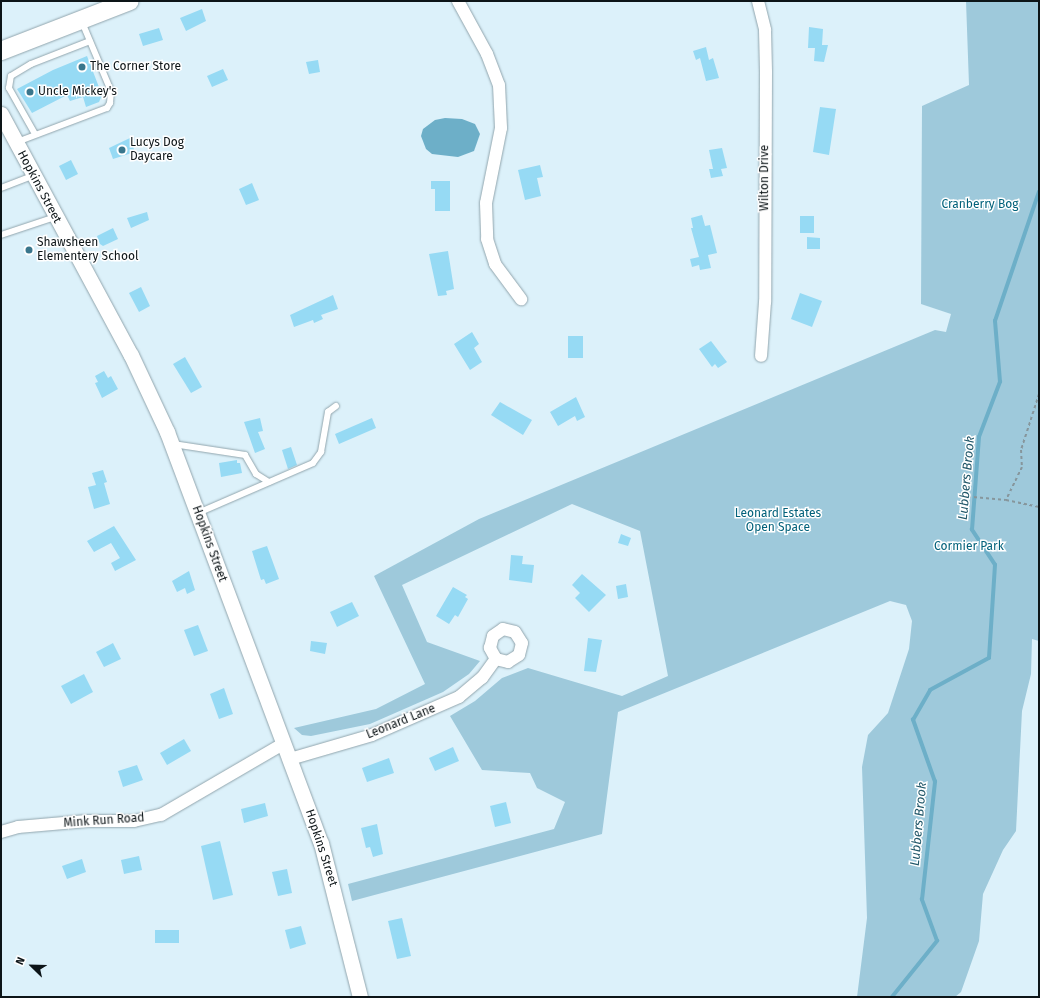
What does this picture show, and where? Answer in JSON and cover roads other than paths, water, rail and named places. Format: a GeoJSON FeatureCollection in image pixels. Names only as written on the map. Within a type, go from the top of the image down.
{"type":"FeatureCollection","features":[{"type":"Feature","properties":{"kind":"main road"},"geometry":{"type":"LineString","coordinates":[[1,51],[130,1]]}},
{"type":"Feature","properties":{"kind":"street"},"geometry":{"type":"LineString","coordinates":[[458,1],[490,59],[499,85],[502,123],[486,203],[487,239],[495,264],[521,299]]}},
{"type":"Feature","properties":{"kind":"street","name":"Wilton Drive"},"geometry":{"type":"LineString","coordinates":[[758,1],[765,30],[766,64],[765,302],[761,356]]}},
{"type":"Feature","properties":{"kind":"street","name":"Hopkins Street"},"geometry":{"type":"LineString","coordinates":[[1,114],[55,217],[134,361],[172,444],[283,744],[290,759],[329,870],[360,997]]}},
{"type":"Feature","properties":{"kind":"street","name":"Leonard Lane"},"geometry":{"type":"LineString","coordinates":[[290,759],[372,735],[449,702],[475,685],[496,659]]}},
{"type":"Feature","properties":{"kind":"street","name":"Mink Run Road"},"geometry":{"type":"LineString","coordinates":[[1,832],[18,827],[87,821],[134,821],[161,815],[283,744]]}},
{"type":"Feature","properties":{"kind":"lane"},"geometry":{"type":"LineString","coordinates":[[16,143],[34,134],[108,106],[111,91],[81,20]]}},
{"type":"Feature","properties":{"kind":"lane"},"geometry":{"type":"LineString","coordinates":[[34,134],[9,88],[11,76],[31,64],[90,41]]}},
{"type":"Feature","properties":{"kind":"lane"},"geometry":{"type":"LineString","coordinates":[[1,188],[33,176]]}},
{"type":"Feature","properties":{"kind":"lane"},"geometry":{"type":"LineString","coordinates":[[1,235],[55,217]]}},
{"type":"Feature","properties":{"kind":"lane"},"geometry":{"type":"LineString","coordinates":[[198,513],[313,463],[321,452],[328,412],[336,406]]}},
{"type":"Feature","properties":{"kind":"lane"},"geometry":{"type":"LineString","coordinates":[[172,444],[246,455],[256,474],[269,482]]}},
{"type":"Feature","properties":{"kind":"waterway","name":"Lubbers Brook"},"geometry":{"type":"LineString","coordinates":[[892,997],[937,941],[922,900],[935,782],[913,720],[930,690],[989,658],[995,565],[972,530],[979,437],[1000,382],[995,321],[1039,192]]}},
{"type":"Feature","properties":{"kind":"place","name":"The Corner Store"},"geometry":{"type":"Point","coordinates":[82,67]}},
{"type":"Feature","properties":{"kind":"place","name":"Uncle Mickey's"},"geometry":{"type":"Point","coordinates":[30,92]}},
{"type":"Feature","properties":{"kind":"place","name":"Lucys Dog Daycare"},"geometry":{"type":"Point","coordinates":[122,150]}},
{"type":"Feature","properties":{"kind":"place","name":"Shawsheen Elementery School"},"geometry":{"type":"Point","coordinates":[29,250]}},
{"type":"Feature","properties":{"kind":"park label","name":"Cranberry Bog"},"geometry":{"type":"Point","coordinates":[980,205]}},
{"type":"Feature","properties":{"kind":"park label","name":"Leonard Estates Open Space"},"geometry":{"type":"Point","coordinates":[778,521]}},
{"type":"Feature","properties":{"kind":"park label","name":"Cormier Park"},"geometry":{"type":"Point","coordinates":[969,547]}}]}
